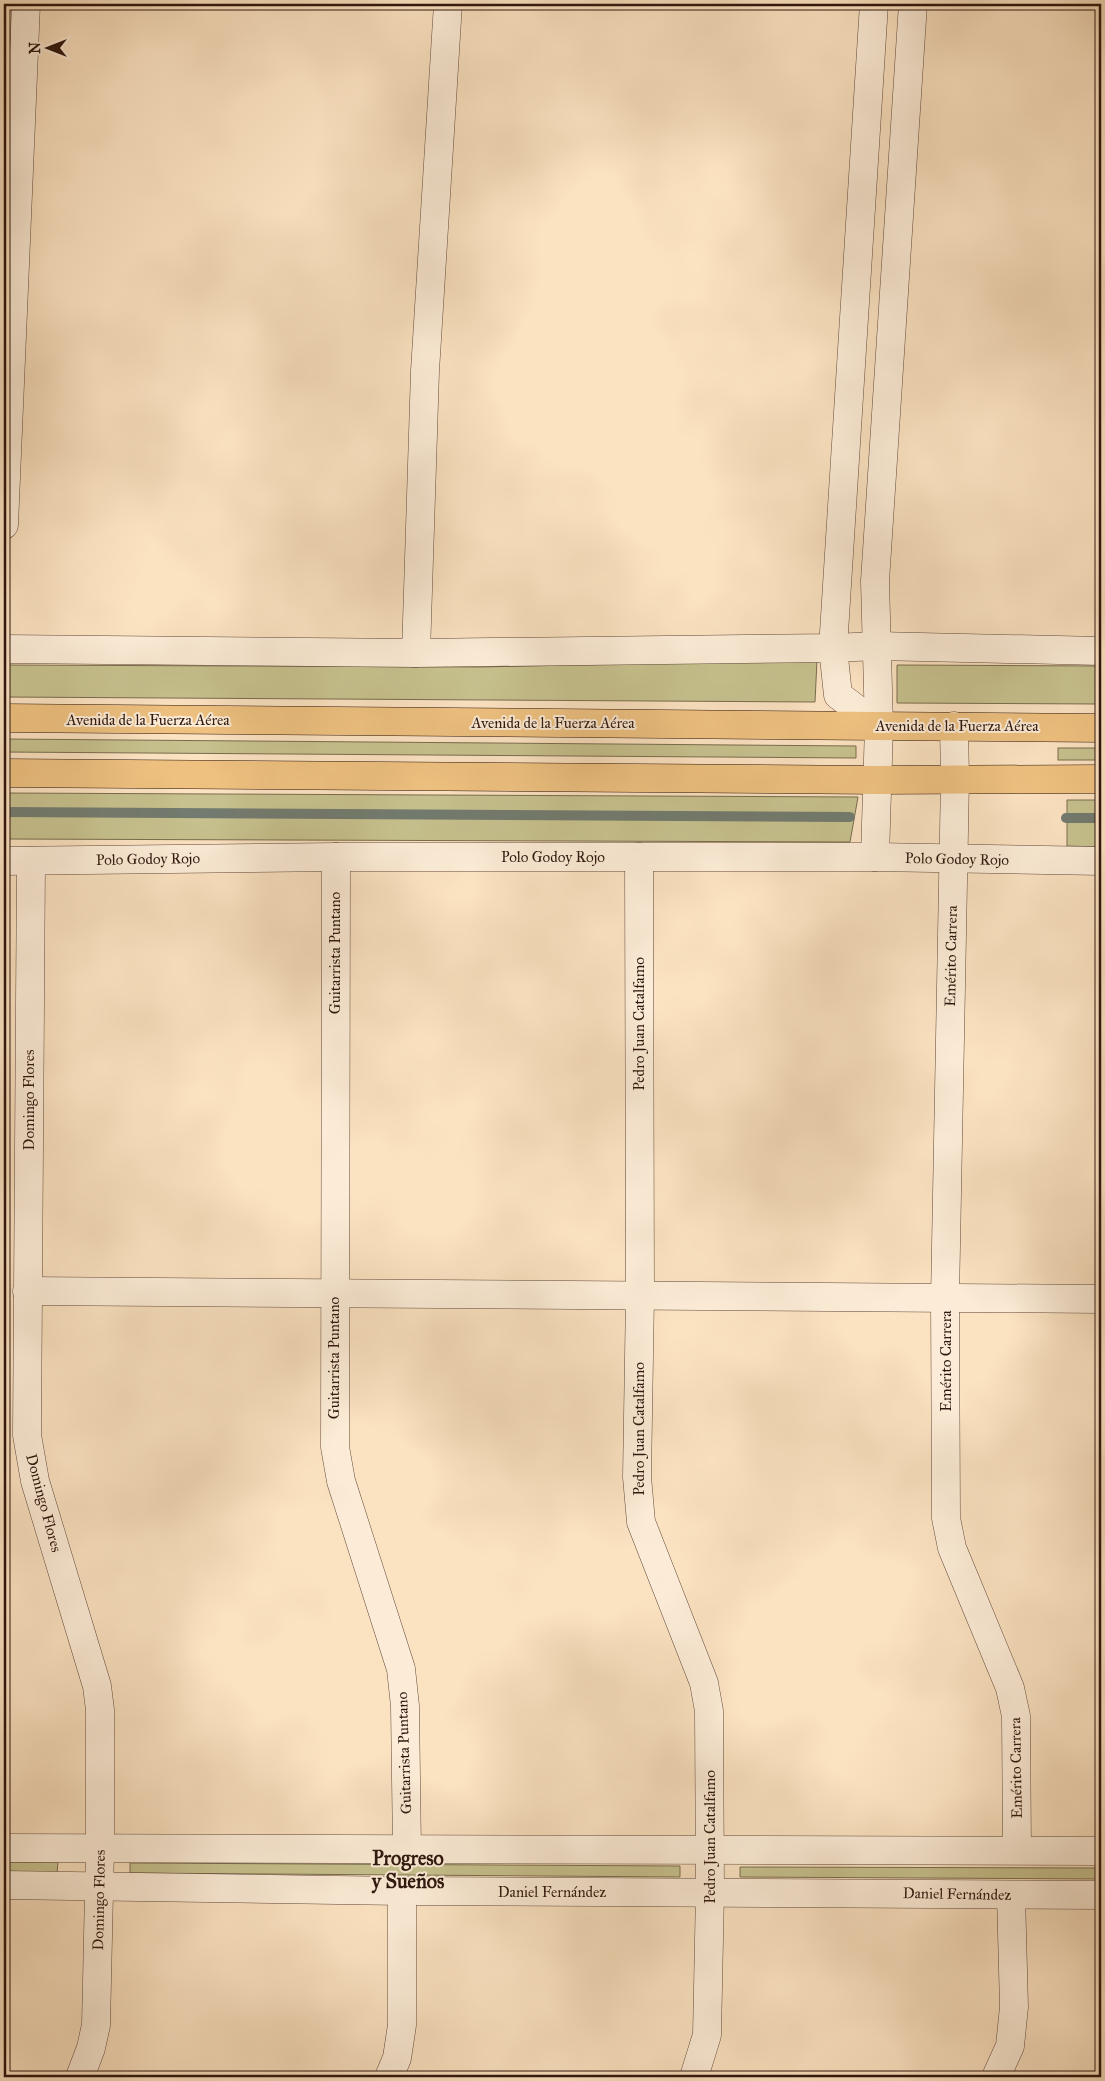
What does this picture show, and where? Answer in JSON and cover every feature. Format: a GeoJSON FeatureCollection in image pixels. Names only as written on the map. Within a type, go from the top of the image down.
{"type":"FeatureCollection","features":[{"type":"Feature","properties":{"kind":"main road","name":"Avenida de la Fuerza Aérea"},"geometry":{"type":"LineString","coordinates":[[4,718],[1101,728]]}},
{"type":"Feature","properties":{"kind":"main road"},"geometry":{"type":"LineString","coordinates":[[4,773],[878,780],[1101,779]]}},
{"type":"Feature","properties":{"kind":"street"},"geometry":{"type":"LineString","coordinates":[[4,525],[26,4]]}},
{"type":"Feature","properties":{"kind":"street"},"geometry":{"type":"LineString","coordinates":[[416,654],[425,371],[448,4]]}},
{"type":"Feature","properties":{"kind":"street"},"geometry":{"type":"LineString","coordinates":[[874,4],[833,648],[838,695],[879,726]]}},
{"type":"Feature","properties":{"kind":"street"},"geometry":{"type":"LineString","coordinates":[[875,857],[879,726],[875,581],[913,4]]}},
{"type":"Feature","properties":{"kind":"street"},"geometry":{"type":"LineString","coordinates":[[4,649],[416,654],[877,646],[1101,650]]}},
{"type":"Feature","properties":{"kind":"street","name":"Emérito Carrera"},"geometry":{"type":"LineString","coordinates":[[954,726],[955,779],[945,1298],[946,1518],[952,1548],[1010,1688],[1016,1716],[1017,1850]]}},
{"type":"Feature","properties":{"kind":"street","name":"Polo Godoy Rojo"},"geometry":{"type":"LineString","coordinates":[[4,861],[336,856],[875,857],[1101,861]]}},
{"type":"Feature","properties":{"kind":"street","name":"Guitarrista Puntano"},"geometry":{"type":"LineString","coordinates":[[336,856],[334,1448],[340,1481],[401,1669],[405,1706],[407,1850]]}},
{"type":"Feature","properties":{"kind":"street","name":"Pedro Juan Catalfamo"},"geometry":{"type":"LineString","coordinates":[[638,857],[640,1296],[637,1477],[641,1522],[704,1683],[710,1711],[710,1892],[707,2035],[694,2077]]}},
{"type":"Feature","properties":{"kind":"street","name":"Domingo Flores"},"geometry":{"type":"LineString","coordinates":[[31,861],[27,1435],[35,1481],[97,1686],[100,1710],[100,1886],[96,2025],[91,2048],[80,2077]]}},
{"type":"Feature","properties":{"kind":"street"},"geometry":{"type":"LineString","coordinates":[[27,1291],[1101,1299]]}},
{"type":"Feature","properties":{"kind":"street"},"geometry":{"type":"LineString","coordinates":[[4,1848],[1101,1851]]}},
{"type":"Feature","properties":{"kind":"street","name":"Daniel Fernández"},"geometry":{"type":"LineString","coordinates":[[4,1885],[402,1891],[1101,1895]]}},
{"type":"Feature","properties":{"kind":"street"},"geometry":{"type":"LineString","coordinates":[[389,2077],[397,2058],[402,2025],[402,1891]]}},
{"type":"Feature","properties":{"kind":"street"},"geometry":{"type":"LineString","coordinates":[[996,2077],[1010,2046],[1014,2007],[1011,1895]]}},
{"type":"Feature","properties":{"kind":"shaded area"},"geometry":{"type":"Polygon","coordinates":[[[817,660],[815,702],[4,697],[4,665],[479,667],[817,660]]]}},
{"type":"Feature","properties":{"kind":"shaded area"},"geometry":{"type":"Polygon","coordinates":[[[897,665],[1101,666],[1101,704],[897,703],[897,665]]]}},
{"type":"Feature","properties":{"kind":"shaded area"},"geometry":{"type":"Polygon","coordinates":[[[4,739],[856,746],[856,758],[4,752],[4,739]]]}},
{"type":"Feature","properties":{"kind":"shaded area"},"geometry":{"type":"Polygon","coordinates":[[[1058,748],[1101,748],[1101,760],[1058,760],[1058,748]]]}},
{"type":"Feature","properties":{"kind":"shaded area"},"geometry":{"type":"Polygon","coordinates":[[[4,793],[858,797],[850,842],[4,839],[4,793]]]}},
{"type":"Feature","properties":{"kind":"shaded area"},"geometry":{"type":"Polygon","coordinates":[[[1067,800],[1101,800],[1101,847],[1067,846],[1067,800]]]}},
{"type":"Feature","properties":{"kind":"shaded area"},"geometry":{"type":"Polygon","coordinates":[[[4,1862],[58,1862],[57,1873],[4,1873],[4,1862]]]}},
{"type":"Feature","properties":{"kind":"shaded area"},"geometry":{"type":"Polygon","coordinates":[[[130,1863],[680,1866],[680,1877],[130,1873],[130,1863]]]}},
{"type":"Feature","properties":{"kind":"shaded area"},"geometry":{"type":"Polygon","coordinates":[[[740,1867],[1101,1868],[1101,1879],[740,1877],[740,1867]]]}},
{"type":"Feature","properties":{"kind":"waterway"},"geometry":{"type":"LineString","coordinates":[[4,812],[850,817]]}},
{"type":"Feature","properties":{"kind":"waterway"},"geometry":{"type":"LineString","coordinates":[[1066,818],[1101,818]]}},
{"type":"Feature","properties":{"kind":"district","name":"Progreso y Sueños"},"geometry":{"type":"Point","coordinates":[408,1870]}}]}
